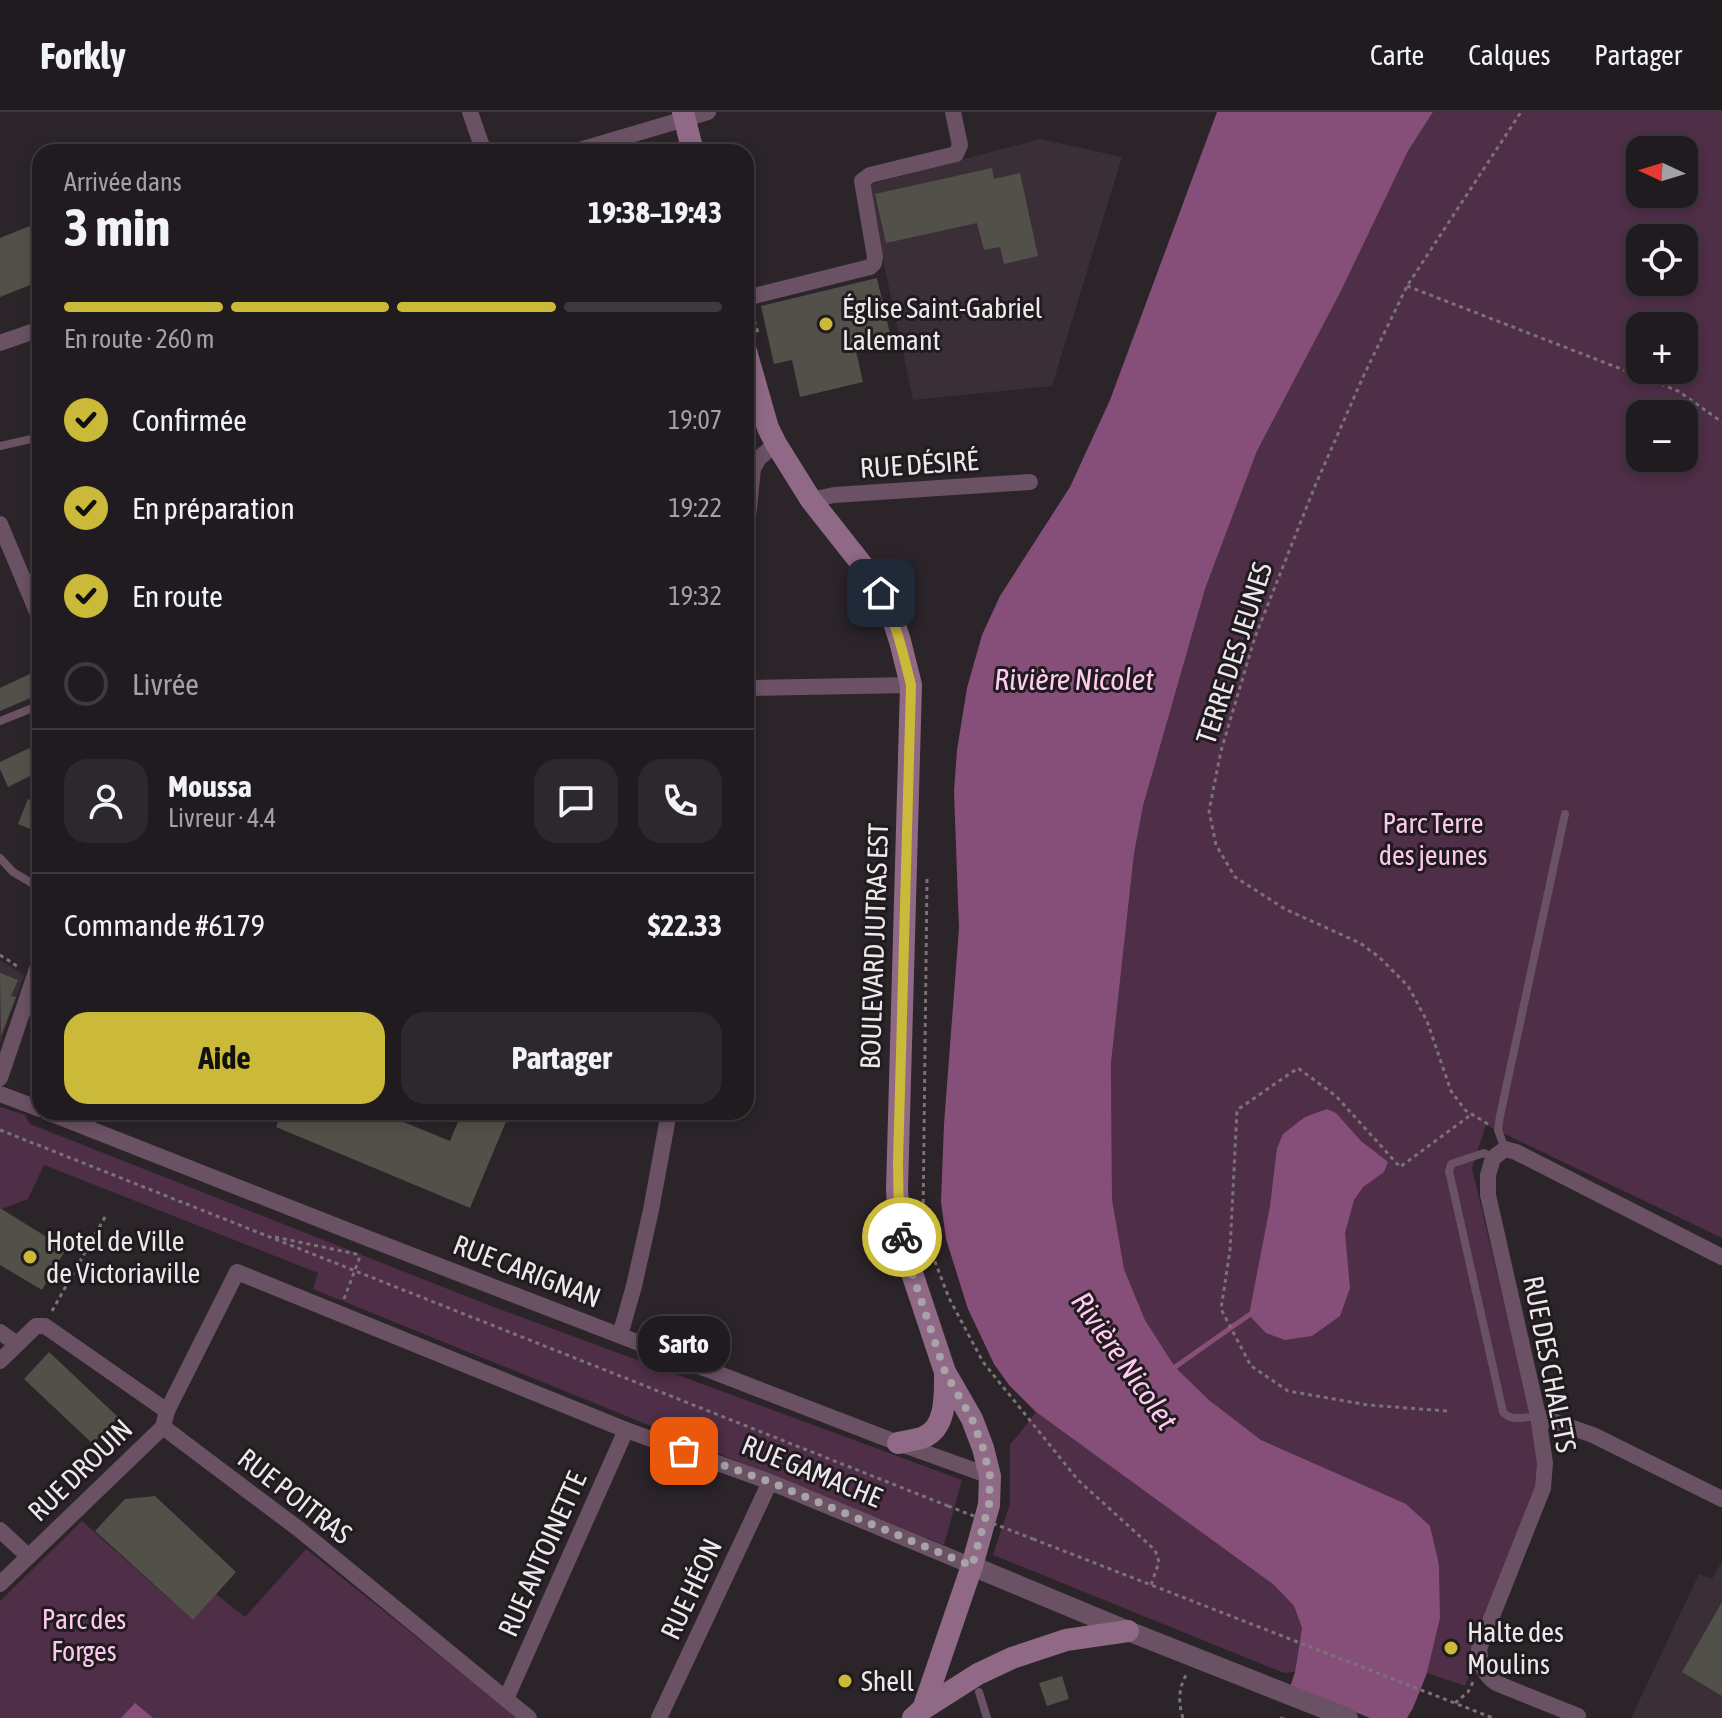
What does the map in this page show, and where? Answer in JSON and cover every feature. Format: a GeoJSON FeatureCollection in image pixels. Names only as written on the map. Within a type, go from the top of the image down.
{"type":"FeatureCollection","features":[{"type":"Feature","properties":{"kind":"main road"},"geometry":{"type":"LineString","coordinates":[[684,115],[691,144]]}},
{"type":"Feature","properties":{"kind":"main road","name":"BOULEVARD JUTRAS EST"},"geometry":{"type":"LineString","coordinates":[[754,347],[768,428],[811,500],[871,576],[890,610],[911,685],[899,1225],[945,1372],[972,1419],[990,1476],[989,1505],[972,1566],[918,1714]]}},
{"type":"Feature","properties":{"kind":"main road"},"geometry":{"type":"LineString","coordinates":[[898,1443],[927,1436],[940,1420],[945,1372]]}},
{"type":"Feature","properties":{"kind":"main road"},"geometry":{"type":"LineString","coordinates":[[918,1714],[978,1674],[1012,1658],[1066,1640],[1128,1631]]}},
{"type":"Feature","properties":{"kind":"street"},"geometry":{"type":"LineString","coordinates":[[470,112],[481,144]]}},
{"type":"Feature","properties":{"kind":"street"},"geometry":{"type":"LineString","coordinates":[[597,144],[684,115],[708,112]]}},
{"type":"Feature","properties":{"kind":"street"},"geometry":{"type":"LineString","coordinates":[[754,296],[870,267],[875,257],[862,181],[870,175],[956,154],[960,139],[953,112]]}},
{"type":"Feature","properties":{"kind":"street"},"geometry":{"type":"LineString","coordinates":[[0,343],[32,332]]}},
{"type":"Feature","properties":{"kind":"street"},"geometry":{"type":"LineString","coordinates":[[754,467],[759,458],[776,444]]}},
{"type":"Feature","properties":{"kind":"street","name":"RUE DÉSIRÉ"},"geometry":{"type":"LineString","coordinates":[[811,500],[834,495],[1030,482]]}},
{"type":"Feature","properties":{"kind":"street"},"geometry":{"type":"LineString","coordinates":[[0,524],[32,586]]}},
{"type":"Feature","properties":{"kind":"street"},"geometry":{"type":"LineString","coordinates":[[754,688],[911,685]]}},
{"type":"Feature","properties":{"kind":"street"},"geometry":{"type":"LineString","coordinates":[[0,1078],[32,984]]}},
{"type":"Feature","properties":{"kind":"street"},"geometry":{"type":"LineString","coordinates":[[0,1094],[32,1106]]}},
{"type":"Feature","properties":{"kind":"street","name":"RUE CARIGNAN"},"geometry":{"type":"LineString","coordinates":[[67,1120],[990,1476]]}},
{"type":"Feature","properties":{"kind":"street"},"geometry":{"type":"LineString","coordinates":[[620,1335],[651,1210],[668,1120]]}},
{"type":"Feature","properties":{"kind":"street"},"geometry":{"type":"LineString","coordinates":[[1499,1154],[1516,1152],[1722,1257]]}},
{"type":"Feature","properties":{"kind":"street","name":"RUE DES CHALETS"},"geometry":{"type":"LineString","coordinates":[[1481,1666],[1479,1649],[1543,1488],[1545,1463],[1538,1416],[1488,1195],[1488,1175],[1499,1154]]}},
{"type":"Feature","properties":{"kind":"street","name":"RUE GAMACHE"},"geometry":{"type":"LineString","coordinates":[[237,1272],[626,1430],[770,1482],[1128,1631],[1348,1718]]}},
{"type":"Feature","properties":{"kind":"street","name":"RUE DROUIN"},"geometry":{"type":"LineString","coordinates":[[0,1584],[165,1419],[237,1272]]}},
{"type":"Feature","properties":{"kind":"street"},"geometry":{"type":"LineString","coordinates":[[0,1361],[36,1326]]}},
{"type":"Feature","properties":{"kind":"street","name":"RUE POITRAS"},"geometry":{"type":"LineString","coordinates":[[36,1326],[45,1326],[165,1419],[529,1718]]}},
{"type":"Feature","properties":{"kind":"street"},"geometry":{"type":"LineString","coordinates":[[0,1332],[17,1344]]}},
{"type":"Feature","properties":{"kind":"street"},"geometry":{"type":"LineString","coordinates":[[1538,1416],[1593,1435],[1722,1499]]}},
{"type":"Feature","properties":{"kind":"street","name":"RUE ANTOINETTE"},"geometry":{"type":"LineString","coordinates":[[506,1699],[626,1430]]}},
{"type":"Feature","properties":{"kind":"street","name":"RUE HÉON"},"geometry":{"type":"LineString","coordinates":[[659,1718],[770,1482]]}},
{"type":"Feature","properties":{"kind":"street"},"geometry":{"type":"LineString","coordinates":[[0,1530],[28,1556]]}},
{"type":"Feature","properties":{"kind":"street"},"geometry":{"type":"LineString","coordinates":[[1481,1666],[1487,1677],[1496,1683],[1578,1716]]}},
{"type":"Feature","properties":{"kind":"lane"},"geometry":{"type":"LineString","coordinates":[[0,446],[32,439]]}},
{"type":"Feature","properties":{"kind":"lane"},"geometry":{"type":"LineString","coordinates":[[0,721],[32,708]]}},
{"type":"Feature","properties":{"kind":"lane"},"geometry":{"type":"LineString","coordinates":[[1538,1416],[1511,1418],[1503,1412],[1449,1171],[1451,1164],[1484,1153],[1499,1154],[1498,1130],[1565,814]]}},
{"type":"Feature","properties":{"kind":"lane"},"geometry":{"type":"LineString","coordinates":[[0,858],[13,872],[32,883]]}},
{"type":"Feature","properties":{"kind":"lane"},"geometry":{"type":"LineString","coordinates":[[979,1692],[987,1718]]}},
{"type":"Feature","properties":{"kind":"path","name":"TERRE DES JEUNES"},"geometry":{"type":"LineString","coordinates":[[1498,1130],[1465,1110],[1451,1091],[1427,1021],[1408,986],[1360,943],[1285,909],[1235,877],[1216,845],[1209,811],[1221,751],[1255,637],[1315,486],[1363,377],[1407,286],[1521,112]]}},
{"type":"Feature","properties":{"kind":"path"},"geometry":{"type":"LineString","coordinates":[[1407,286],[1678,391],[1722,422]]}},
{"type":"Feature","properties":{"kind":"path"},"geometry":{"type":"LineString","coordinates":[[927,876],[923,1220],[934,1259],[949,1298],[983,1362],[1078,1480],[1155,1550],[1159,1562],[1151,1585]]}},
{"type":"Feature","properties":{"kind":"path"},"geometry":{"type":"LineString","coordinates":[[1447,1411],[1368,1405],[1288,1391],[1251,1366],[1221,1309],[1230,1250],[1237,1110],[1298,1068],[1336,1096],[1400,1167],[1472,1114]]}},
{"type":"Feature","properties":{"kind":"path"},"geometry":{"type":"LineString","coordinates":[[0,1130],[1260,1629],[1493,1718]]}},
{"type":"Feature","properties":{"kind":"path"},"geometry":{"type":"LineString","coordinates":[[36,1326],[55,1308],[105,1217]]}},
{"type":"Feature","properties":{"kind":"path"},"geometry":{"type":"LineString","coordinates":[[266,1236],[361,1255]]}},
{"type":"Feature","properties":{"kind":"path"},"geometry":{"type":"LineString","coordinates":[[339,1314],[367,1238]]}},
{"type":"Feature","properties":{"kind":"path"},"geometry":{"type":"LineString","coordinates":[[1455,1703],[1468,1692],[1481,1666]]}},
{"type":"Feature","properties":{"kind":"path"},"geometry":{"type":"LineString","coordinates":[[1183,1718],[1179,1704],[1182,1681],[1188,1672]]}},
{"type":"Feature","properties":{"kind":"shaded area"},"geometry":{"type":"Polygon","coordinates":[[[1040,139],[1122,157],[1052,386],[913,400],[867,185],[1040,139]]]}},
{"type":"Feature","properties":{"kind":"shaded area"},"geometry":{"type":"Polygon","coordinates":[[[0,960],[24,975],[0,1043],[0,960]]]}},
{"type":"Feature","properties":{"kind":"shaded area"},"geometry":{"type":"Polygon","coordinates":[[[1722,1561],[1722,1718],[1631,1718],[1699,1574],[1712,1579],[1722,1561]]]}},
{"type":"Feature","properties":{"kind":"green space","name":"Parc Terre des jeunes"},"geometry":{"type":"Polygon","coordinates":[[[1433,112],[1722,112],[1722,1238],[1486,1125],[1472,1168],[1531,1416],[1552,1465],[1465,1686],[1427,1673],[1440,1618],[1439,1565],[1325,1469],[1261,1440],[1209,1400],[1175,1367],[1145,1320],[1124,1269],[1112,1199],[1111,1063],[1134,854],[1143,806],[1205,589],[1257,451],[1341,291],[1408,151],[1433,112]]]}},
{"type":"Feature","properties":{"kind":"green space"},"geometry":{"type":"Polygon","coordinates":[[[0,1107],[25,1115],[30,1124],[491,1306],[962,1480],[944,1545],[313,1289],[318,1273],[44,1165],[28,1199],[2,1209],[0,1107]]]}},
{"type":"Feature","properties":{"kind":"green space"},"geometry":{"type":"Polygon","coordinates":[[[1036,1412],[1274,1585],[1294,1606],[1302,1628],[1295,1672],[1284,1673],[993,1555],[1010,1504],[1010,1445],[1036,1412]]]}},
{"type":"Feature","properties":{"kind":"green space","name":"Parc des Forges"},"geometry":{"type":"Polygon","coordinates":[[[82,1521],[193,1620],[216,1594],[245,1617],[306,1549],[518,1718],[0,1718],[0,1601],[82,1521]]]}},
{"type":"Feature","properties":{"kind":"water","name":"Rivière Nicolet"},"geometry":{"type":"Polygon","coordinates":[[[1217,112],[1433,112],[1408,151],[1341,291],[1257,451],[1205,589],[1143,806],[1134,854],[1111,1063],[1112,1199],[1124,1269],[1145,1320],[1175,1367],[1209,1400],[1261,1440],[1406,1504],[1430,1526],[1439,1565],[1440,1618],[1427,1673],[1407,1718],[1280,1718],[1295,1672],[1302,1628],[1294,1606],[1274,1585],[1036,1412],[1009,1385],[994,1364],[968,1309],[946,1239],[941,1202],[959,928],[954,791],[967,688],[982,635],[1000,596],[1070,487],[1110,400],[1217,112]]]}},
{"type":"Feature","properties":{"kind":"water"},"geometry":{"type":"Polygon","coordinates":[[[1327,1109],[1336,1113],[1361,1141],[1388,1162],[1384,1172],[1363,1187],[1354,1200],[1345,1233],[1350,1288],[1340,1316],[1312,1336],[1285,1340],[1266,1333],[1249,1315],[1270,1206],[1277,1148],[1283,1134],[1305,1117],[1327,1109]]]}},
{"type":"Feature","properties":{"kind":"water"},"geometry":{"type":"Polygon","coordinates":[[[135,1703],[153,1718],[121,1718],[135,1703]]]}},
{"type":"Feature","properties":{"kind":"pier"},"geometry":{"type":"Polygon","coordinates":[[[1287,1685],[1370,1718],[1286,1718],[1277,1715],[1287,1685]]]}},
{"type":"Feature","properties":{"kind":"building"},"geometry":{"type":"Polygon","coordinates":[[[992,168],[994,179],[1020,173],[1038,256],[1004,264],[1000,247],[984,250],[977,223],[886,243],[875,194],[992,168]]]}},
{"type":"Feature","properties":{"kind":"building"},"geometry":{"type":"Polygon","coordinates":[[[32,225],[32,284],[0,297],[0,238],[32,225]]]}},
{"type":"Feature","properties":{"kind":"building","name":"Église Saint-Gabriel Lalemant"},"geometry":{"type":"Polygon","coordinates":[[[877,278],[892,342],[856,351],[863,382],[800,397],[792,360],[774,364],[761,306],[877,278]]]}},
{"type":"Feature","properties":{"kind":"building"},"geometry":{"type":"Polygon","coordinates":[[[32,673],[32,697],[0,711],[0,688],[32,673]]]}},
{"type":"Feature","properties":{"kind":"building"},"geometry":{"type":"Polygon","coordinates":[[[32,747],[32,775],[8,787],[0,762],[32,747]]]}},
{"type":"Feature","properties":{"kind":"building"},"geometry":{"type":"Polygon","coordinates":[[[28,799],[32,800],[32,830],[18,824],[28,799]]]}},
{"type":"Feature","properties":{"kind":"building"},"geometry":{"type":"Polygon","coordinates":[[[0,973],[18,980],[11,996],[16,997],[1,1036],[0,973]]]}},
{"type":"Feature","properties":{"kind":"building"},"geometry":{"type":"Polygon","coordinates":[[[279,1120],[399,1120],[450,1141],[459,1120],[507,1120],[470,1208],[276,1127],[279,1120]]]}},
{"type":"Feature","properties":{"kind":"building","name":"Hotel de Ville de Victoriaville"},"geometry":{"type":"Polygon","coordinates":[[[0,1208],[66,1249],[42,1290],[0,1265],[0,1208]]]}},
{"type":"Feature","properties":{"kind":"building"},"geometry":{"type":"Polygon","coordinates":[[[49,1352],[118,1417],[93,1444],[24,1379],[49,1352]]]}},
{"type":"Feature","properties":{"kind":"building"},"geometry":{"type":"Polygon","coordinates":[[[155,1496],[236,1572],[193,1620],[95,1531],[125,1499],[155,1496]]]}},
{"type":"Feature","properties":{"kind":"building"},"geometry":{"type":"Polygon","coordinates":[[[1722,1602],[1722,1696],[1682,1672],[1722,1602]]]}},
{"type":"Feature","properties":{"kind":"building"},"geometry":{"type":"Polygon","coordinates":[[[1062,1676],[1069,1699],[1047,1706],[1039,1683],[1062,1676]]]}},
{"type":"Feature","properties":{"kind":"waterway"},"geometry":{"type":"LineString","coordinates":[[1175,1367],[1249,1315]]}},
{"type":"Feature","properties":{"kind":"way so far"},"geometry":{"type":"LineString","coordinates":[[684,1451],[770,1482],[972,1566],[989,1505],[990,1476],[972,1419],[945,1372],[902,1237]]}},
{"type":"Feature","properties":{"kind":"place","name":"Église Saint-Gabriel Lalemant"},"geometry":{"type":"Point","coordinates":[826,324]}},
{"type":"Feature","properties":{"kind":"place","name":"Hotel de Ville de Victoriaville"},"geometry":{"type":"Point","coordinates":[30,1257]}},
{"type":"Feature","properties":{"kind":"place","name":"Sarto"},"geometry":{"type":"Point","coordinates":[684,1451]}},
{"type":"Feature","properties":{"kind":"place","name":"Halte des Moulins"},"geometry":{"type":"Point","coordinates":[1451,1648]}},
{"type":"Feature","properties":{"kind":"place","name":"Shell"},"geometry":{"type":"Point","coordinates":[845,1681]}},
{"type":"Feature","properties":{"kind":"route"},"geometry":{"type":"LineString","coordinates":[[881,593],[890,610],[911,685],[897,1189],[902,1237]]}}]}
